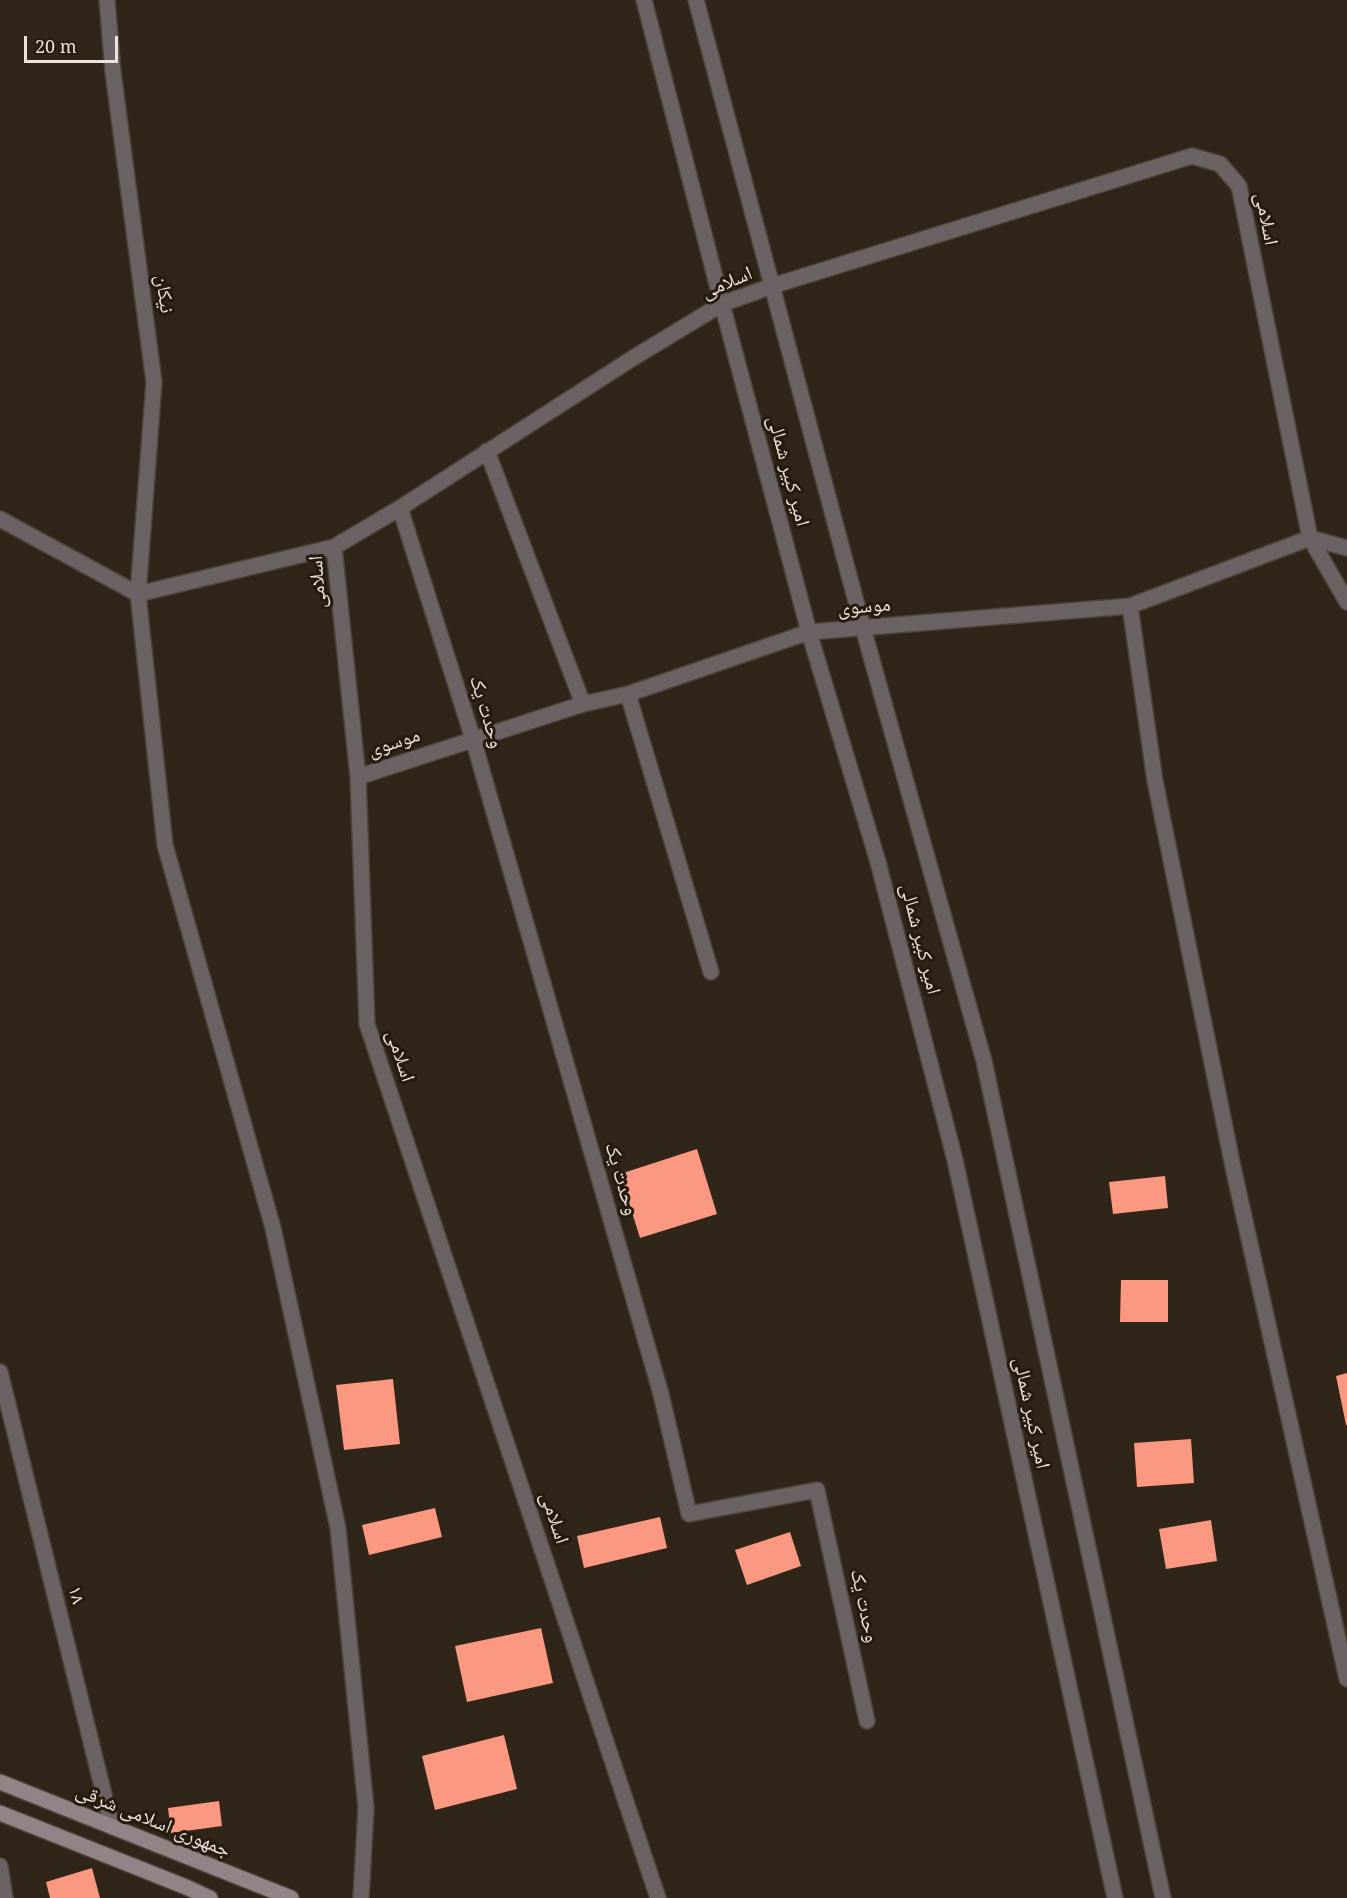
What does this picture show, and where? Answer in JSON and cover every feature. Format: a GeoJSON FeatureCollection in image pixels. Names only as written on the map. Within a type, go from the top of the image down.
{"type":"FeatureCollection","features":[{"type":"Feature","properties":{"kind":"main road","name":"جمهوری اسلامی شرقی"},"geometry":{"type":"LineString","coordinates":[[0,1782],[291,1898]]}},
{"type":"Feature","properties":{"kind":"main road"},"geometry":{"type":"LineString","coordinates":[[0,1813],[188,1892],[210,1898]]}},
{"type":"Feature","properties":{"kind":"street","name":"نیکان"},"geometry":{"type":"LineString","coordinates":[[107,0],[113,72],[154,382],[138,594],[165,845],[273,1228],[338,1528],[366,1808],[361,1898]]}},
{"type":"Feature","properties":{"kind":"street","name":"امیر کبیر شمالی"},"geometry":{"type":"LineString","coordinates":[[644,0],[809,632],[878,862],[955,1160],[1114,1898]]}},
{"type":"Feature","properties":{"kind":"street","name":"امیر کبیر شمالی"},"geometry":{"type":"LineString","coordinates":[[696,0],[863,628],[984,1061],[1163,1898]]}},
{"type":"Feature","properties":{"kind":"street","name":"اسلامی"},"geometry":{"type":"LineString","coordinates":[[658,1898],[367,1023],[358,777],[334,547],[400,508],[633,358],[722,304],[772,286],[1192,156],[1220,164],[1239,186],[1310,538]]}},
{"type":"Feature","properties":{"kind":"street"},"geometry":{"type":"LineString","coordinates":[[487,451],[584,704]]}},
{"type":"Feature","properties":{"kind":"street","name":"وحدت یک"},"geometry":{"type":"LineString","coordinates":[[400,508],[473,739],[661,1394],[689,1514],[817,1490],[867,1721]]}},
{"type":"Feature","properties":{"kind":"street"},"geometry":{"type":"LineString","coordinates":[[0,519],[138,594],[334,547]]}},
{"type":"Feature","properties":{"kind":"street"},"geometry":{"type":"LineString","coordinates":[[1310,538],[1347,548]]}},
{"type":"Feature","properties":{"kind":"street"},"geometry":{"type":"LineString","coordinates":[[1310,538],[1347,602]]}},
{"type":"Feature","properties":{"kind":"street","name":"موسوی"},"geometry":{"type":"LineString","coordinates":[[358,777],[584,704],[628,694],[809,632],[1130,606],[1310,538]]}},
{"type":"Feature","properties":{"kind":"street"},"geometry":{"type":"LineString","coordinates":[[1130,606],[1155,781],[1233,1167],[1347,1679]]}},
{"type":"Feature","properties":{"kind":"street"},"geometry":{"type":"LineString","coordinates":[[628,694],[711,972]]}},
{"type":"Feature","properties":{"kind":"street","name":"۱۸"},"geometry":{"type":"LineString","coordinates":[[0,1372],[112,1827]]}},
{"type":"Feature","properties":{"kind":"street"},"geometry":{"type":"LineString","coordinates":[[0,1866],[5,1898]]}},
{"type":"Feature","properties":{"kind":"building"},"geometry":{"type":"Polygon","coordinates":[[[697,1149],[717,1214],[640,1238],[620,1174],[697,1149]]]}},
{"type":"Feature","properties":{"kind":"building"},"geometry":{"type":"Polygon","coordinates":[[[1165,1176],[1168,1208],[1113,1214],[1109,1182],[1165,1176]]]}},
{"type":"Feature","properties":{"kind":"building"},"geometry":{"type":"Polygon","coordinates":[[[1121,1280],[1168,1280],[1168,1322],[1120,1322],[1121,1280]]]}},
{"type":"Feature","properties":{"kind":"building"},"geometry":{"type":"Polygon","coordinates":[[[1347,1373],[1347,1425],[1346,1425],[1336,1376],[1347,1373]]]}},
{"type":"Feature","properties":{"kind":"building"},"geometry":{"type":"Polygon","coordinates":[[[393,1379],[400,1444],[344,1450],[336,1385],[393,1379]]]}},
{"type":"Feature","properties":{"kind":"building"},"geometry":{"type":"Polygon","coordinates":[[[1191,1439],[1194,1483],[1137,1487],[1134,1443],[1191,1439]]]}},
{"type":"Feature","properties":{"kind":"building"},"geometry":{"type":"Polygon","coordinates":[[[435,1508],[442,1537],[369,1555],[362,1525],[435,1508]]]}},
{"type":"Feature","properties":{"kind":"building"},"geometry":{"type":"Polygon","coordinates":[[[660,1517],[667,1548],[584,1568],[577,1536],[660,1517]]]}},
{"type":"Feature","properties":{"kind":"building"},"geometry":{"type":"Polygon","coordinates":[[[1211,1520],[1217,1561],[1166,1569],[1159,1529],[1211,1520]]]}},
{"type":"Feature","properties":{"kind":"building"},"geometry":{"type":"Polygon","coordinates":[[[790,1532],[801,1566],[747,1585],[735,1550],[790,1532]]]}},
{"type":"Feature","properties":{"kind":"building"},"geometry":{"type":"Polygon","coordinates":[[[541,1628],[553,1683],[467,1702],[455,1646],[541,1628]]]}},
{"type":"Feature","properties":{"kind":"building"},"geometry":{"type":"Polygon","coordinates":[[[504,1735],[517,1789],[435,1810],[422,1756],[504,1735]]]}},
{"type":"Feature","properties":{"kind":"building"},"geometry":{"type":"Polygon","coordinates":[[[219,1801],[222,1826],[171,1833],[168,1808],[219,1801]]]}},
{"type":"Feature","properties":{"kind":"building"},"geometry":{"type":"Polygon","coordinates":[[[92,1868],[100,1898],[50,1898],[46,1882],[92,1868]]]}}]}
